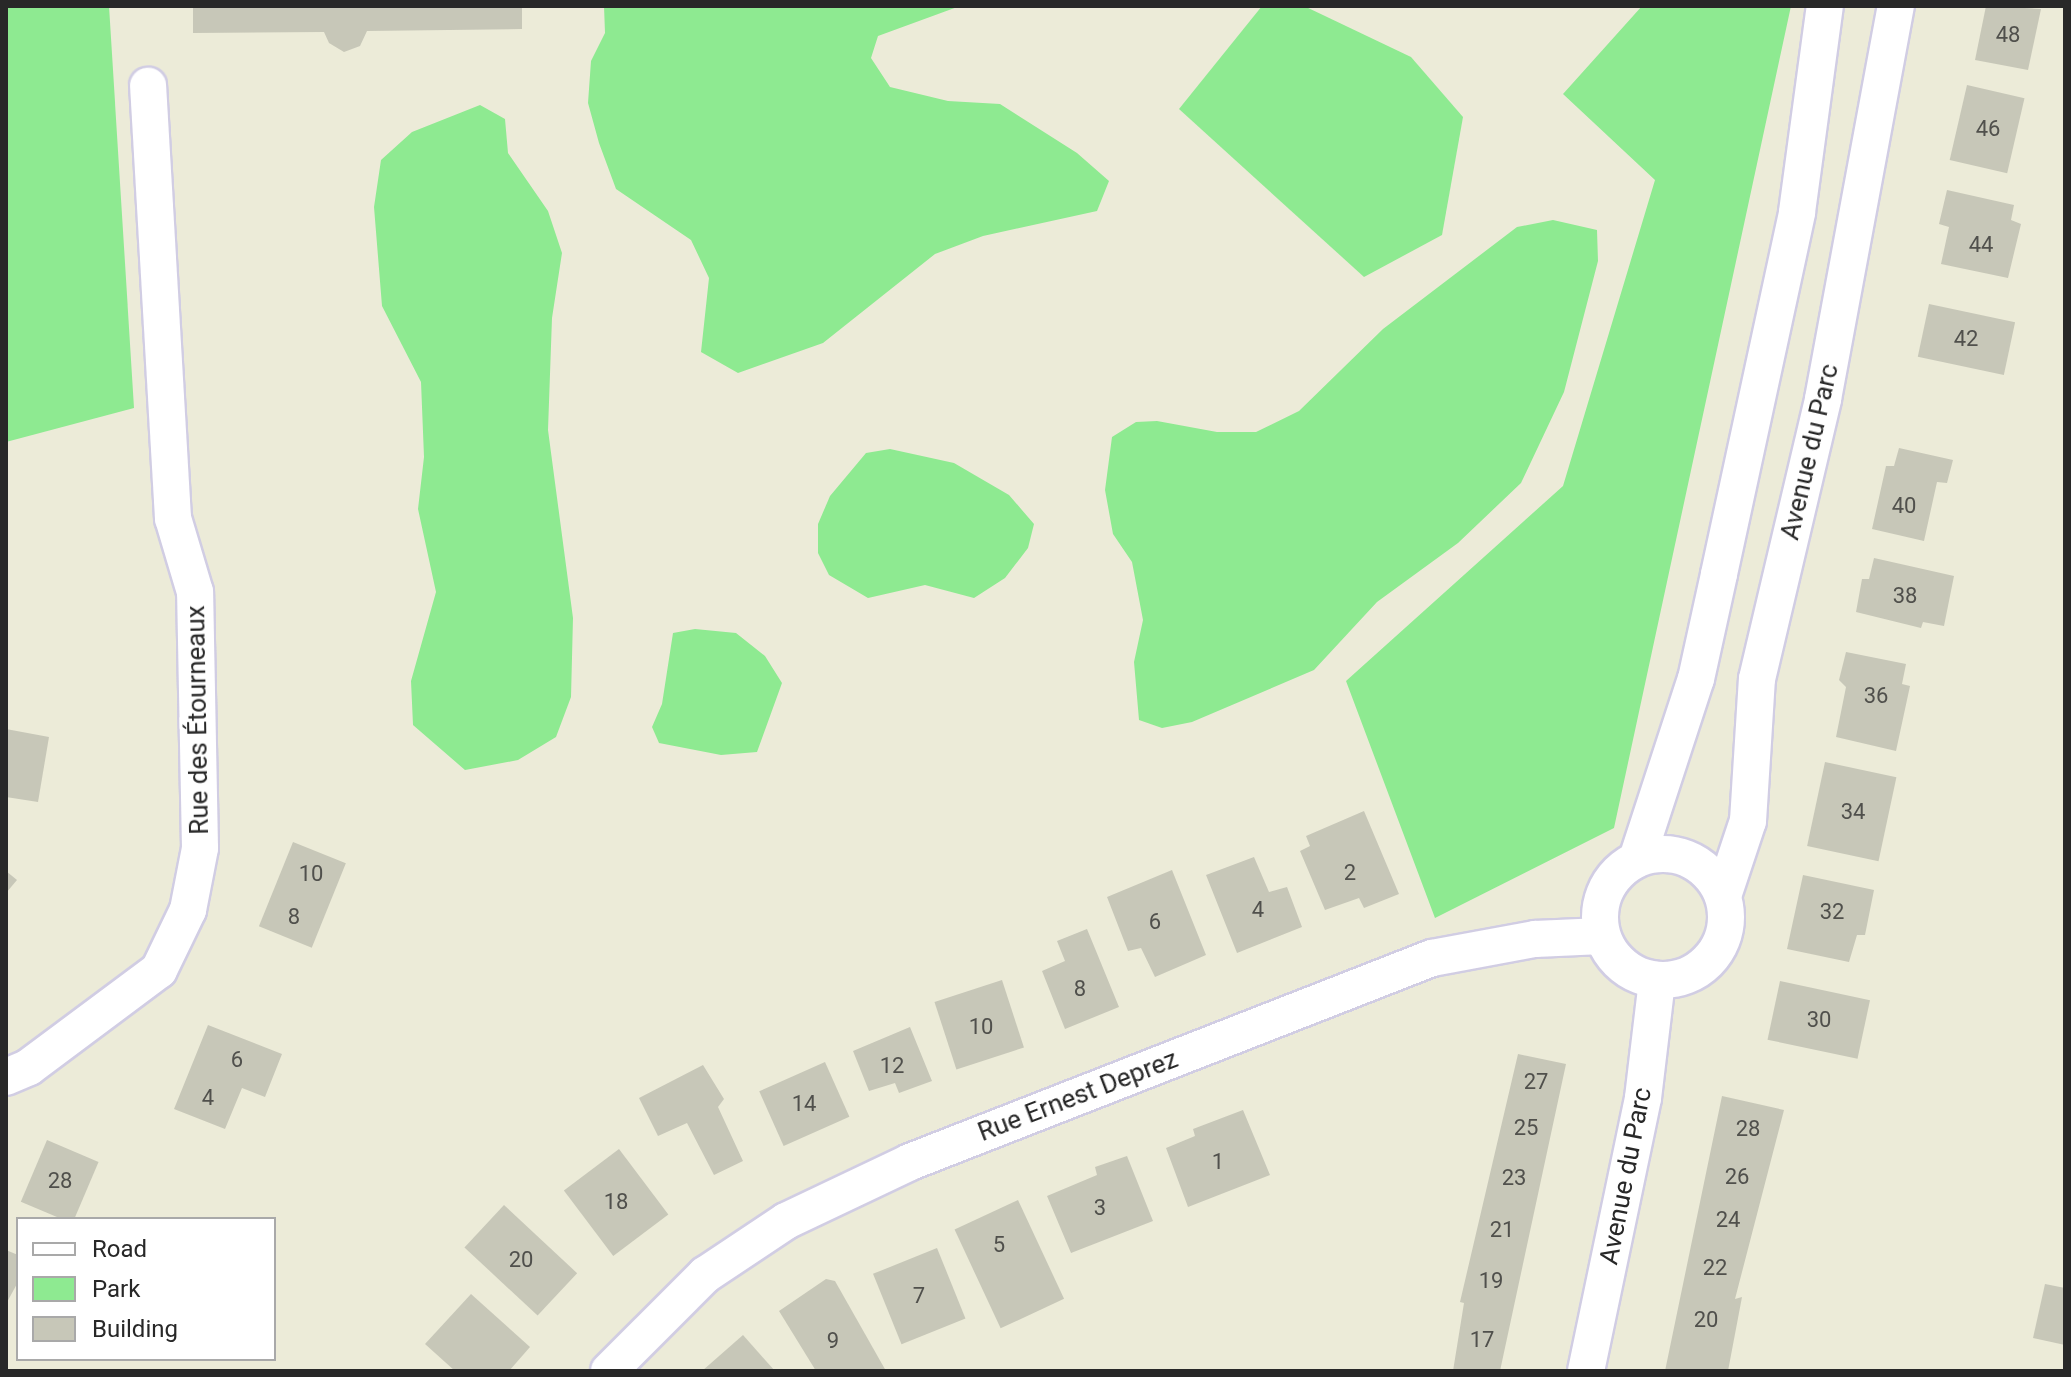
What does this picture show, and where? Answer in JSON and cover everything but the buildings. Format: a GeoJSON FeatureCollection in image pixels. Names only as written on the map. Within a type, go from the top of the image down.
{"type":"FeatureCollection","features":[{"type":"Feature","properties":{"kind":"street"},"geometry":{"type":"LineString","coordinates":[[1637,859],[1696,679],[1716,589],[1797,212],[1825,6]]}},
{"type":"Feature","properties":{"kind":"street","name":"Avenue du Parc"},"geometry":{"type":"LineString","coordinates":[[1586,1371],[1643,1098],[1657,980],[1688,974],[1713,955],[1723,937],[1723,896],[1748,821],[1757,679],[1823,399],[1896,6]]}},
{"type":"Feature","properties":{"kind":"street","name":"Rue des Étourneaux"},"geometry":{"type":"LineString","coordinates":[[6,1077],[29,1067],[159,970],[188,910],[200,848],[195,592],[173,518],[148,86]]}},
{"type":"Feature","properties":{"kind":"street"},"geometry":{"type":"LineString","coordinates":[[1657,980],[1622,965],[1602,936],[1602,899],[1621,869],[1637,859],[1678,855],[1697,863],[1723,896]]}},
{"type":"Feature","properties":{"kind":"street","name":"Rue Ernest Deprez"},"geometry":{"type":"LineString","coordinates":[[609,1371],[705,1275],[786,1221],[910,1162],[1432,958],[1535,939],[1602,936]]}},
{"type":"Feature","properties":{"kind":"green space"},"geometry":{"type":"Polygon","coordinates":[[[6,6],[109,6],[134,408],[6,442],[6,6]]]}},
{"type":"Feature","properties":{"kind":"green space"},"geometry":{"type":"Polygon","coordinates":[[[604,6],[960,6],[878,36],[871,58],[890,87],[948,101],[1000,104],[1077,153],[1109,181],[1097,211],[983,236],[935,254],[823,343],[738,373],[701,352],[709,278],[691,240],[616,189],[599,143],[588,103],[591,61],[605,33],[604,6]]]}},
{"type":"Feature","properties":{"kind":"green space"},"geometry":{"type":"Polygon","coordinates":[[[1262,6],[1304,6],[1411,57],[1463,117],[1442,235],[1364,277],[1179,109],[1262,6]]]}},
{"type":"Feature","properties":{"kind":"green space"},"geometry":{"type":"Polygon","coordinates":[[[1642,6],[1791,6],[1614,828],[1435,918],[1346,681],[1563,486],[1655,180],[1563,94],[1642,6]]]}},
{"type":"Feature","properties":{"kind":"green space"},"geometry":{"type":"Polygon","coordinates":[[[480,105],[505,119],[508,153],[548,211],[562,253],[552,318],[548,430],[573,618],[571,697],[556,737],[518,760],[465,770],[413,725],[411,681],[436,592],[418,509],[424,457],[421,382],[382,306],[374,207],[381,160],[412,132],[480,105]]]}},
{"type":"Feature","properties":{"kind":"green space"},"geometry":{"type":"Polygon","coordinates":[[[1553,220],[1597,230],[1598,261],[1564,392],[1521,483],[1458,543],[1377,602],[1314,670],[1192,722],[1162,728],[1139,720],[1134,662],[1143,620],[1132,562],[1113,534],[1105,490],[1112,437],[1136,422],[1157,421],[1217,432],[1256,432],[1299,411],[1383,329],[1517,227],[1553,220]]]}},
{"type":"Feature","properties":{"kind":"green space"},"geometry":{"type":"Polygon","coordinates":[[[890,449],[954,463],[1009,495],[1034,524],[1028,548],[1005,578],[974,598],[925,585],[868,598],[829,575],[818,553],[818,524],[830,496],[866,453],[890,449]]]}},
{"type":"Feature","properties":{"kind":"green space"},"geometry":{"type":"Polygon","coordinates":[[[695,629],[736,633],[765,656],[782,683],[757,752],[721,755],[659,743],[652,727],[662,704],[673,633],[695,629]]]}}]}
